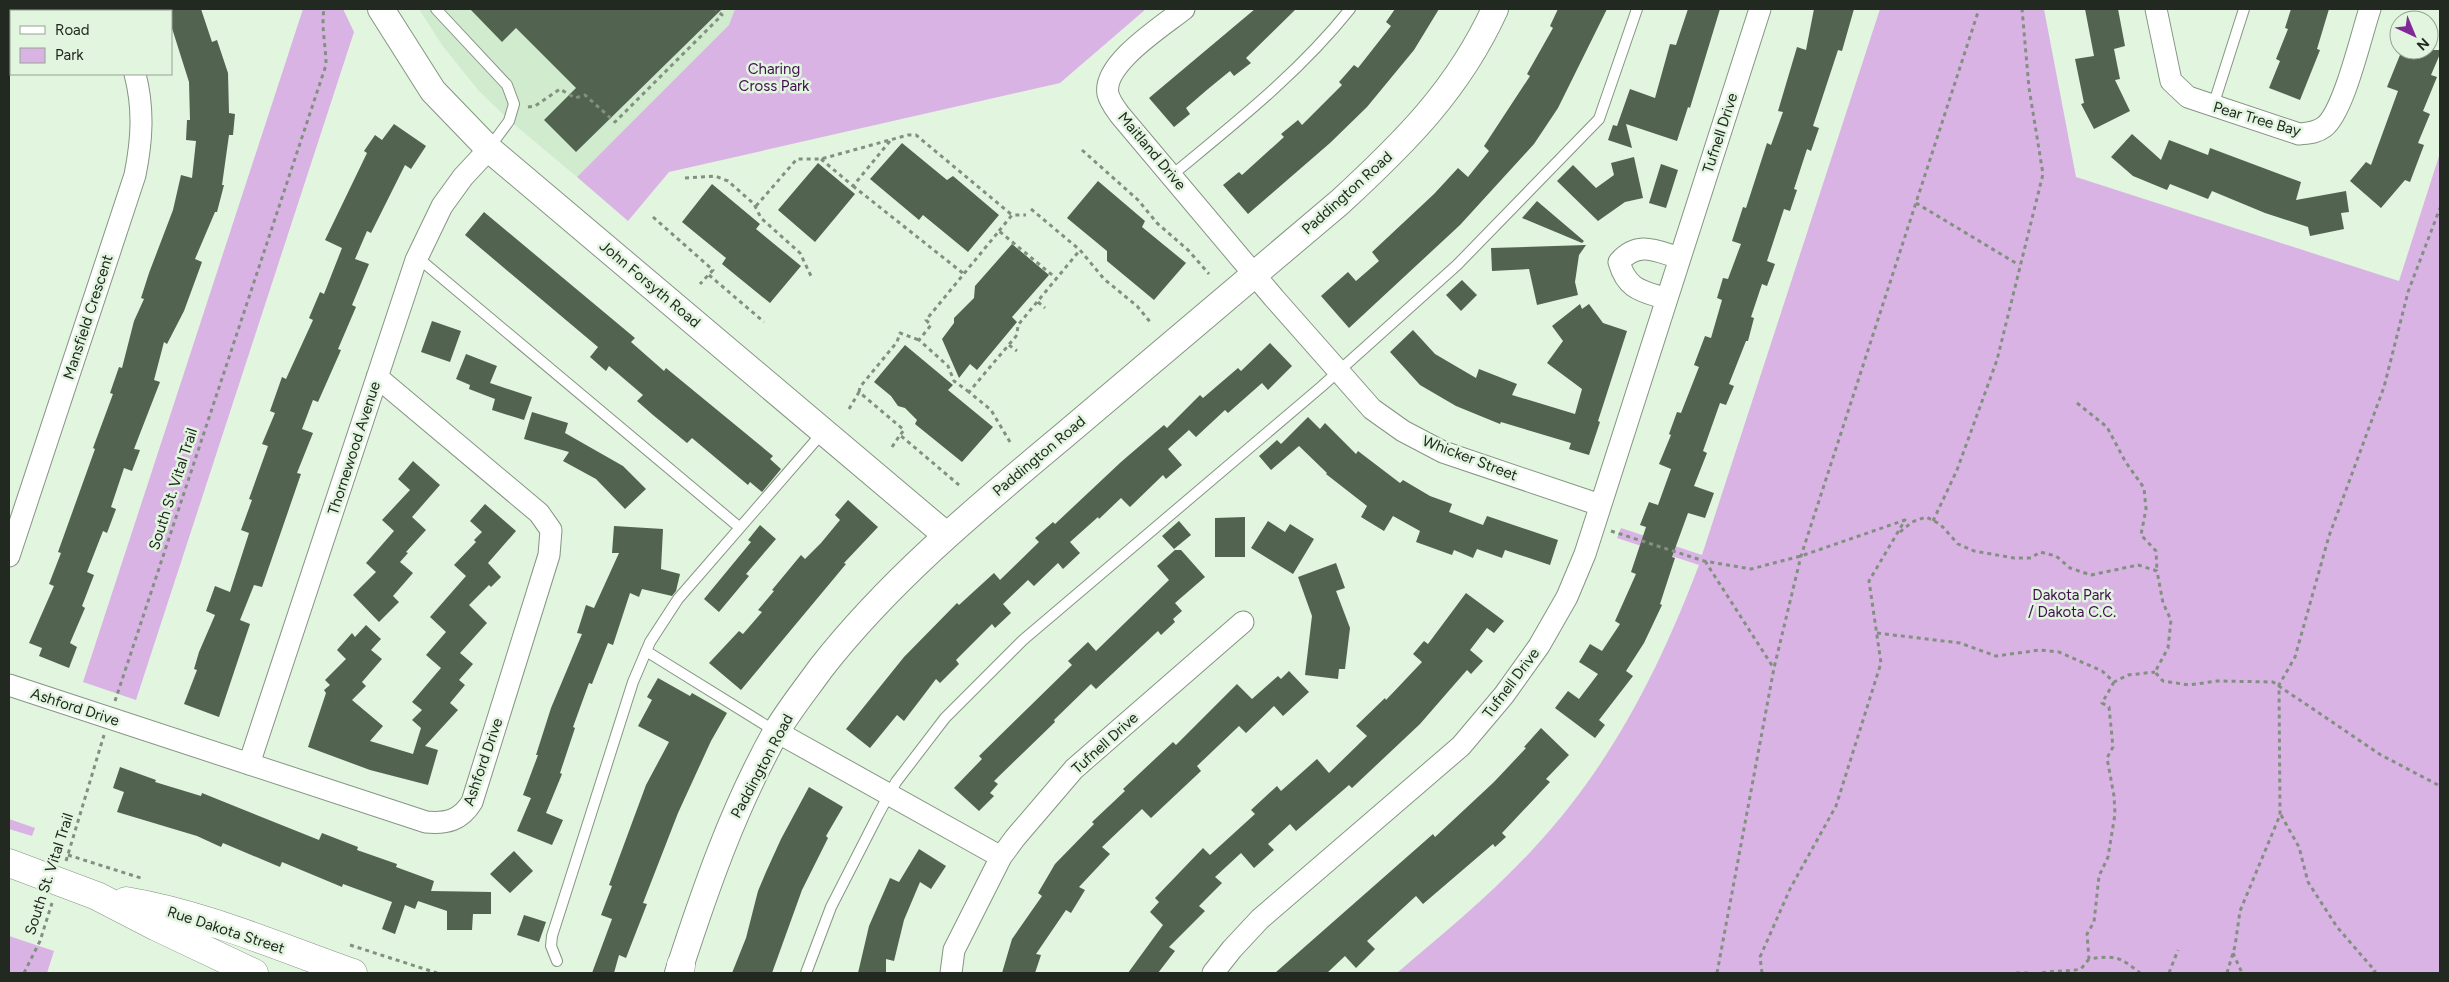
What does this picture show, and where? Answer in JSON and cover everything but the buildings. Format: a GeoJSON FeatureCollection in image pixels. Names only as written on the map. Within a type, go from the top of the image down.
{"type":"FeatureCollection","features":[{"type":"Feature","properties":{"kind":"main road","name":"Rue Dakota Street"},"geometry":{"type":"LineString","coordinates":[[9,863],[59,880],[97,896],[157,928],[254,973]]}},
{"type":"Feature","properties":{"kind":"main road","name":"Rue Dakota Street"},"geometry":{"type":"LineString","coordinates":[[97,896],[154,906],[236,931],[353,973]]}},
{"type":"Feature","properties":{"kind":"street","name":"John Forsyth Road"},"geometry":{"type":"LineString","coordinates":[[381,9],[433,92],[489,149],[946,535]]}},
{"type":"Feature","properties":{"kind":"street","name":"Maitland Drive"},"geometry":{"type":"LineString","coordinates":[[1184,9],[1117,66],[1108,84],[1108,94],[1120,115],[1255,274]]}},
{"type":"Feature","properties":{"kind":"street","name":"Paddington Road"},"geometry":{"type":"LineString","coordinates":[[680,971],[721,849],[777,732],[845,638],[880,600],[946,535],[1255,274],[1372,172],[1427,116],[1454,83],[1495,9]]}},
{"type":"Feature","properties":{"kind":"street","name":"Tufnell Drive"},"geometry":{"type":"LineString","coordinates":[[1213,973],[1260,919],[1461,746],[1522,671],[1556,618],[1576,577],[1760,9]]}},
{"type":"Feature","properties":{"kind":"street","name":"Pear Tree Bay"},"geometry":{"type":"LineString","coordinates":[[2156,9],[2171,81],[2188,97],[2299,134],[2316,132],[2333,118],[2370,9]]}},
{"type":"Feature","properties":{"kind":"street","name":"Mansfield Crescent"},"geometry":{"type":"LineString","coordinates":[[9,556],[135,175],[141,142],[142,112],[135,75]]}},
{"type":"Feature","properties":{"kind":"street","name":"Thornewood Avenue"},"geometry":{"type":"LineString","coordinates":[[249,764],[418,256],[442,206],[463,177],[489,149]]}},
{"type":"Feature","properties":{"kind":"street"},"geometry":{"type":"LineString","coordinates":[[1667,299],[1635,289],[1623,275],[1619,262],[1628,252],[1636,249],[1650,249],[1680,258]]}},
{"type":"Feature","properties":{"kind":"street","name":"Whicker Street"},"geometry":{"type":"LineString","coordinates":[[1255,274],[1372,409],[1403,431],[1436,448],[1600,505]]}},
{"type":"Feature","properties":{"kind":"street","name":"Ashford Drive"},"geometry":{"type":"LineString","coordinates":[[9,685],[426,822],[438,823],[456,819],[466,812],[472,802],[549,555],[551,530],[538,513],[377,377]]}},
{"type":"Feature","properties":{"kind":"street","name":"Tufnell Drive"},"geometry":{"type":"LineString","coordinates":[[951,973],[954,950],[1001,857],[1074,769],[1243,622]]}},
{"type":"Feature","properties":{"kind":"street"},"geometry":{"type":"LineString","coordinates":[[777,732],[1001,857]]}},
{"type":"Feature","properties":{"kind":"lane"},"geometry":{"type":"LineString","coordinates":[[436,9],[507,85],[514,104],[509,121],[489,149]]}},
{"type":"Feature","properties":{"kind":"lane"},"geometry":{"type":"LineString","coordinates":[[1172,175],[1275,89],[1318,47],[1350,9]]}},
{"type":"Feature","properties":{"kind":"lane"},"geometry":{"type":"LineString","coordinates":[[806,973],[832,907],[889,795],[908,766],[945,718],[1008,654],[1338,372],[1457,266],[1599,119],[1637,9]]}},
{"type":"Feature","properties":{"kind":"lane"},"geometry":{"type":"LineString","coordinates":[[2213,106],[2244,9]]}},
{"type":"Feature","properties":{"kind":"lane"},"geometry":{"type":"LineString","coordinates":[[418,256],[739,527]]}},
{"type":"Feature","properties":{"kind":"lane"},"geometry":{"type":"LineString","coordinates":[[557,961],[551,946],[552,936],[633,682],[646,651],[678,599],[824,431]]}},
{"type":"Feature","properties":{"kind":"lane"},"geometry":{"type":"LineString","coordinates":[[646,651],[777,732]]}},
{"type":"Feature","properties":{"kind":"path","name":"South St. Vital Trail"},"geometry":{"type":"LineString","coordinates":[[24,973],[40,941],[109,718],[326,65],[326,46],[321,25],[324,9]]}},
{"type":"Feature","properties":{"kind":"path"},"geometry":{"type":"LineString","coordinates":[[527,107],[535,106],[560,89],[575,98],[585,95],[615,122],[722,15],[716,9]]}},
{"type":"Feature","properties":{"kind":"path"},"geometry":{"type":"LineString","coordinates":[[1717,973],[1774,668],[1801,556],[1979,9]]}},
{"type":"Feature","properties":{"kind":"path"},"geometry":{"type":"LineString","coordinates":[[1933,521],[1957,470],[1997,360],[2043,174],[2029,88],[2022,9]]}},
{"type":"Feature","properties":{"kind":"path"},"geometry":{"type":"LineString","coordinates":[[756,206],[797,159],[821,159],[891,140],[916,136],[1012,215],[1026,215]]}},
{"type":"Feature","properties":{"kind":"path"},"geometry":{"type":"LineString","coordinates":[[852,186],[891,140]]}},
{"type":"Feature","properties":{"kind":"path"},"geometry":{"type":"LineString","coordinates":[[1082,150],[1138,200],[1157,223],[1189,251],[1209,274]]}},
{"type":"Feature","properties":{"kind":"path"},"geometry":{"type":"LineString","coordinates":[[821,159],[852,186],[964,274]]}},
{"type":"Feature","properties":{"kind":"path"},"geometry":{"type":"LineString","coordinates":[[685,178],[715,176],[728,181],[756,206],[761,218],[800,253],[810,276]]}},
{"type":"Feature","properties":{"kind":"path"},"geometry":{"type":"LineString","coordinates":[[1916,203],[2019,265]]}},
{"type":"Feature","properties":{"kind":"path"},"geometry":{"type":"LineString","coordinates":[[1032,208],[1080,250],[1104,279],[1137,306],[1151,323]]}},
{"type":"Feature","properties":{"kind":"path"},"geometry":{"type":"LineString","coordinates":[[2227,973],[2233,953],[2240,911],[2280,814],[2279,685],[2295,657],[2329,536],[2384,387],[2408,292],[2440,208]]}},
{"type":"Feature","properties":{"kind":"path"},"geometry":{"type":"LineString","coordinates":[[919,340],[931,324],[926,320],[1012,215]]}},
{"type":"Feature","properties":{"kind":"path"},"geometry":{"type":"LineString","coordinates":[[653,217],[713,270],[700,284]]}},
{"type":"Feature","properties":{"kind":"path"},"geometry":{"type":"LineString","coordinates":[[999,231],[1057,279]]}},
{"type":"Feature","properties":{"kind":"path"},"geometry":{"type":"LineString","coordinates":[[969,392],[1017,335],[1018,325],[1080,250]]}},
{"type":"Feature","properties":{"kind":"path"},"geometry":{"type":"LineString","coordinates":[[709,275],[764,322]]}},
{"type":"Feature","properties":{"kind":"path"},"geometry":{"type":"LineString","coordinates":[[1038,302],[1045,308]]}},
{"type":"Feature","properties":{"kind":"path"},"geometry":{"type":"LineString","coordinates":[[848,410],[860,387],[897,342],[900,333],[919,340],[948,366],[954,381],[991,410],[1010,442]]}},
{"type":"Feature","properties":{"kind":"path"},"geometry":{"type":"LineString","coordinates":[[1009,345],[1017,351]]}},
{"type":"Feature","properties":{"kind":"path"},"geometry":{"type":"LineString","coordinates":[[859,392],[904,430],[892,447]]}},
{"type":"Feature","properties":{"kind":"path"},"geometry":{"type":"LineString","coordinates":[[2078,403],[2107,427],[2125,461],[2144,488],[2146,509],[2141,535],[2156,551],[2157,571],[2163,603],[2171,620],[2168,648],[2154,672]]}},
{"type":"Feature","properties":{"kind":"path"},"geometry":{"type":"LineString","coordinates":[[900,435],[960,485]]}},
{"type":"Feature","properties":{"kind":"path"},"geometry":{"type":"LineString","coordinates":[[1898,534],[1912,522],[1926,517],[1944,528],[1958,544],[1974,551],[1999,553],[2014,558],[2031,558],[2040,552],[2056,556],[2070,568],[2090,575],[2138,565],[2157,571]]}},
{"type":"Feature","properties":{"kind":"path"},"geometry":{"type":"LineString","coordinates":[[1606,530],[1704,561],[1751,569],[1801,556],[1905,520],[1870,581],[1881,662],[1836,806],[1790,889],[1760,957],[1762,973]]}},
{"type":"Feature","properties":{"kind":"path"},"geometry":{"type":"LineString","coordinates":[[1704,561],[1774,668]]}},
{"type":"Feature","properties":{"kind":"path"},"geometry":{"type":"LineString","coordinates":[[1877,633],[1960,643],[1996,656],[2040,650],[2059,652],[2102,671],[2114,682]]}},
{"type":"Feature","properties":{"kind":"path"},"geometry":{"type":"LineString","coordinates":[[2154,672],[2163,682],[2190,685],[2217,681],[2273,682],[2381,755],[2440,786]]}},
{"type":"Feature","properties":{"kind":"path"},"geometry":{"type":"LineString","coordinates":[[2089,959],[2087,934],[2094,922],[2099,876],[2108,857],[2115,814],[2114,796],[2107,758],[2112,747],[2111,713],[2109,707],[2102,703],[2114,682],[2128,675],[2154,672]]}},
{"type":"Feature","properties":{"kind":"path"},"geometry":{"type":"LineString","coordinates":[[2280,814],[2299,848],[2308,882],[2338,927],[2375,971],[2373,973]]}},
{"type":"Feature","properties":{"kind":"path"},"geometry":{"type":"LineString","coordinates":[[2169,973],[2178,950]]}},
{"type":"Feature","properties":{"kind":"path"},"geometry":{"type":"LineString","coordinates":[[2233,953],[2242,973]]}},
{"type":"Feature","properties":{"kind":"path"},"geometry":{"type":"LineString","coordinates":[[2042,973],[2081,969],[2089,959],[2105,956],[2126,960],[2140,973]]}},
{"type":"Feature","properties":{"kind":"path"},"geometry":{"type":"LineString","coordinates":[[2016,973],[2029,973]]}},
{"type":"Feature","properties":{"kind":"shaded area"},"geometry":{"type":"Polygon","coordinates":[[[419,9],[735,9],[730,25],[577,177],[509,120],[479,91],[442,45],[419,9]]]}},
{"type":"Feature","properties":{"kind":"green space"},"geometry":{"type":"Polygon","coordinates":[[[303,9],[343,9],[354,32],[136,700],[83,682],[303,9]]]}},
{"type":"Feature","properties":{"kind":"green space","name":"Charing Cross Park"},"geometry":{"type":"Polygon","coordinates":[[[735,9],[1146,9],[1060,83],[669,172],[628,221],[577,177],[729,25],[735,9]]]}},
{"type":"Feature","properties":{"kind":"green space","name":"Dakota Park / Dakota C.C."},"geometry":{"type":"Polygon","coordinates":[[[1880,9],[2044,9],[2076,177],[2399,281],[2440,153],[2440,973],[1397,973],[1501,881],[1562,816],[1587,784],[1609,750],[1650,679],[1684,604],[1699,565],[1617,538],[1621,528],[1702,555],[1880,9]]]}},
{"type":"Feature","properties":{"kind":"green space"},"geometry":{"type":"Polygon","coordinates":[[[9,819],[35,828],[32,836],[9,829],[9,819]]]}},
{"type":"Feature","properties":{"kind":"green space"},"geometry":{"type":"Polygon","coordinates":[[[9,936],[54,951],[47,973],[9,973],[9,936]]]}}]}
